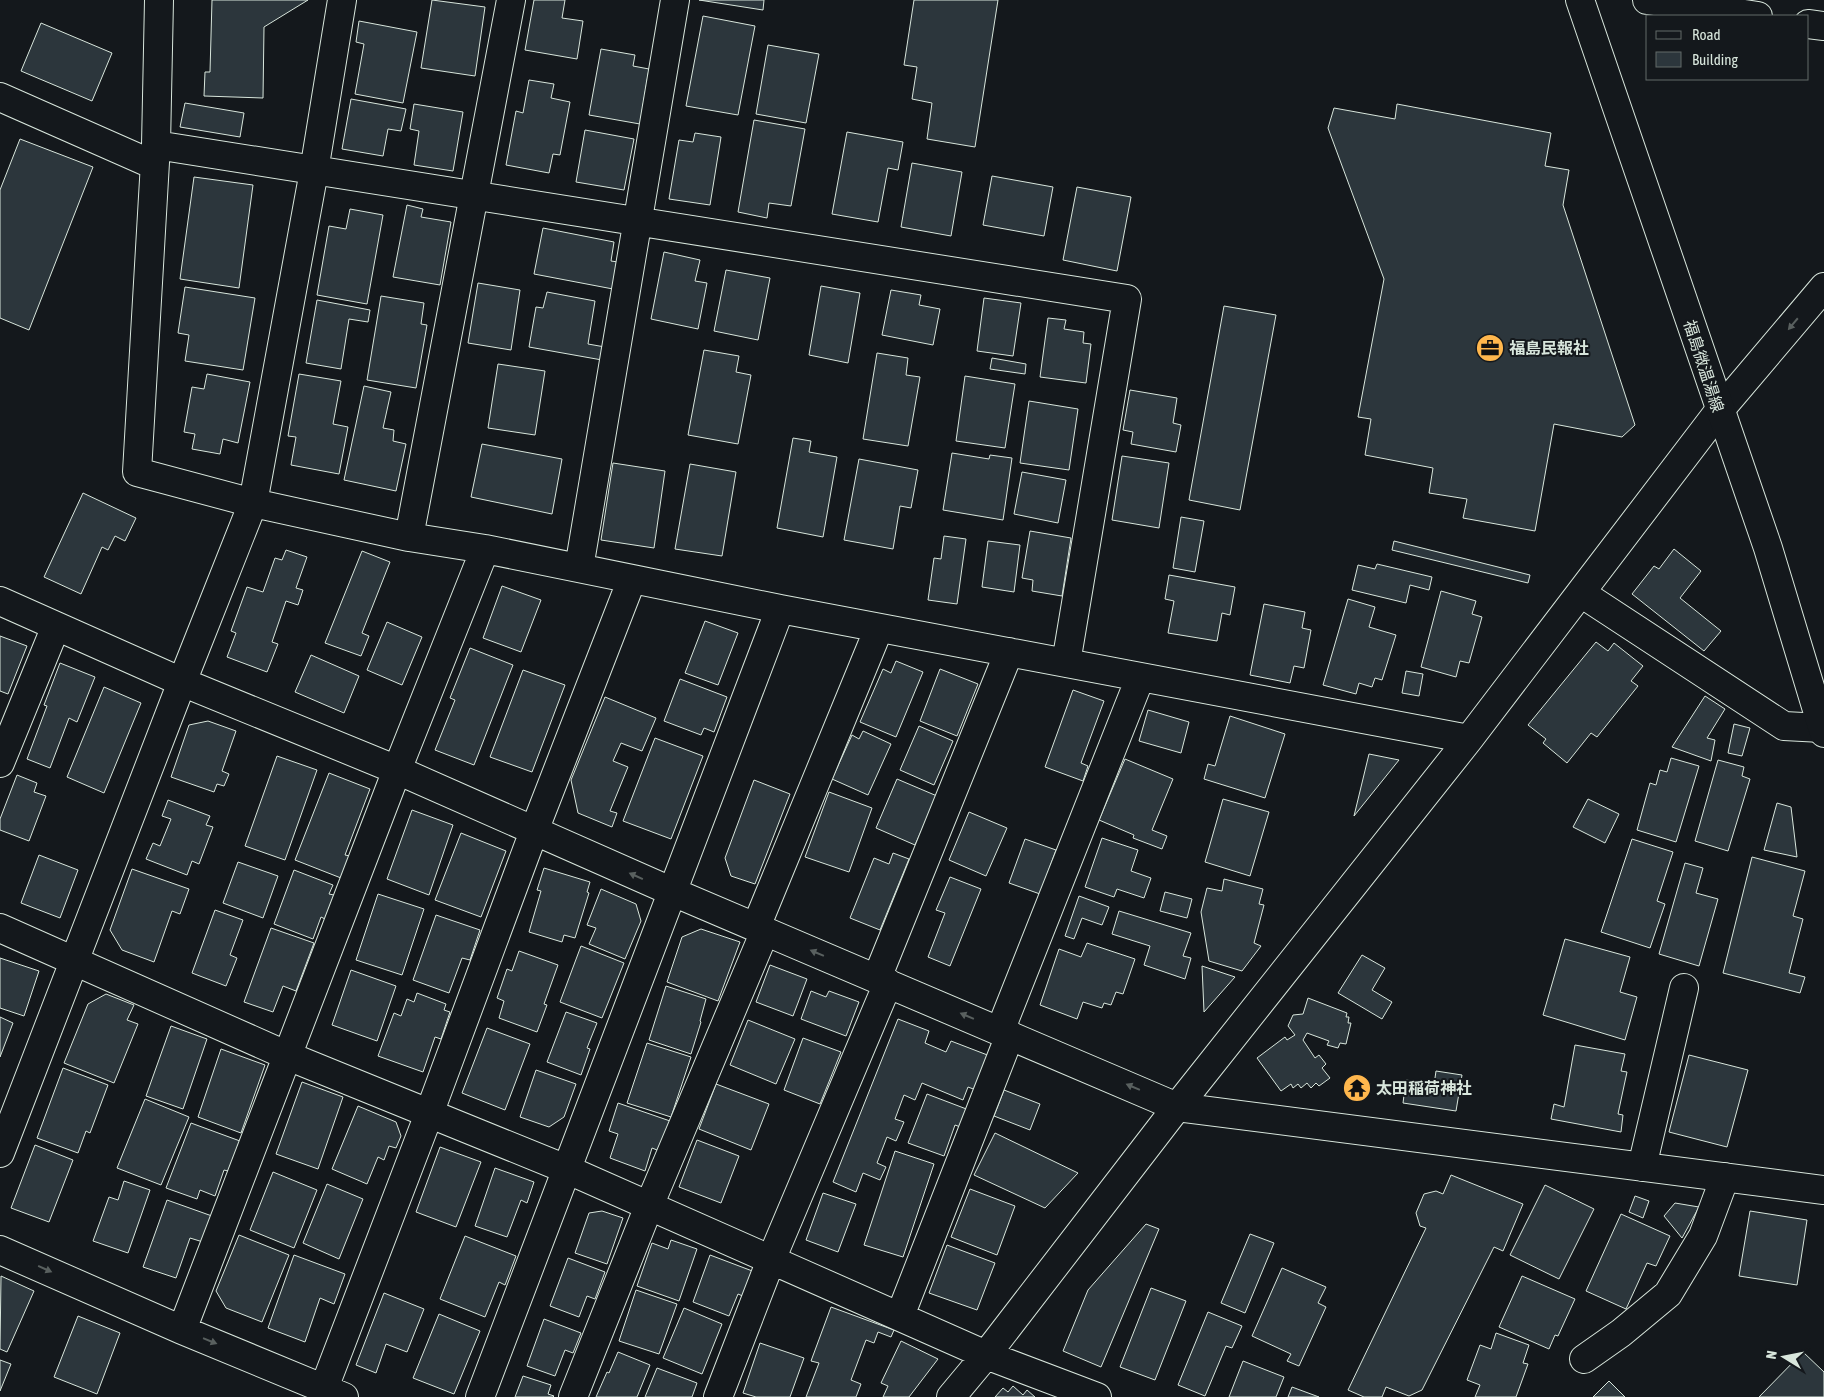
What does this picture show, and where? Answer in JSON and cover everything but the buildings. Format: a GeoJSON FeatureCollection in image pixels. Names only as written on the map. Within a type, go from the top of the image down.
{"type":"FeatureCollection","features":[{"type":"Feature","properties":{"kind":"street"},"geometry":{"type":"LineString","coordinates":[[159,0],[155,155],[137,472],[253,503],[409,537],[485,549],[780,609],[1469,739]]}},
{"type":"Feature","properties":{"kind":"street"},"geometry":{"type":"LineString","coordinates":[[0,1153],[253,503],[314,170],[342,0]]}},
{"type":"Feature","properties":{"kind":"street"},"geometry":{"type":"LineString","coordinates":[[409,537],[511,0]]}},
{"type":"Feature","properties":{"kind":"street"},"geometry":{"type":"LineString","coordinates":[[578,568],[675,0]]}},
{"type":"Feature","properties":{"kind":"street","name":"福島微温湯線"},"geometry":{"type":"LineString","coordinates":[[1580,0],[1719,411],[1768,548],[1823,731]]}},
{"type":"Feature","properties":{"kind":"street"},"geometry":{"type":"LineString","coordinates":[[1647,0],[1751,15]]}},
{"type":"Feature","properties":{"kind":"street"},"geometry":{"type":"LineString","coordinates":[[1809,24],[1824,26]]}},
{"type":"Feature","properties":{"kind":"street"},"geometry":{"type":"LineString","coordinates":[[0,98],[155,155],[314,170],[1127,299],[1066,663]]}},
{"type":"Feature","properties":{"kind":"street"},"geometry":{"type":"LineString","coordinates":[[951,1397],[986,1355],[1177,1107],[1469,739],[1719,411],[1824,287]]}},
{"type":"Feature","properties":{"kind":"street"},"geometry":{"type":"LineString","coordinates":[[182,1330],[397,770],[485,549]]}},
{"type":"Feature","properties":{"kind":"street"},"geometry":{"type":"LineString","coordinates":[[0,1250],[182,1330],[334,1392],[429,1114],[534,831],[632,579]]}},
{"type":"Feature","properties":{"kind":"street"},"geometry":{"type":"LineString","coordinates":[[1581,592],[1784,726],[1823,731]]}},
{"type":"Feature","properties":{"kind":"street"},"geometry":{"type":"LineString","coordinates":[[0,601],[182,682],[397,770],[673,892],[1177,1107],[1824,1190]]}},
{"type":"Feature","properties":{"kind":"street"},"geometry":{"type":"LineString","coordinates":[[480,1397],[780,609]]}},
{"type":"Feature","properties":{"kind":"street"},"geometry":{"type":"LineString","coordinates":[[0,763],[56,626]]}},
{"type":"Feature","properties":{"kind":"street"},"geometry":{"type":"LineString","coordinates":[[573,1397],[761,929],[879,628]]}},
{"type":"Feature","properties":{"kind":"street"},"geometry":{"type":"LineString","coordinates":[[718,1397],[883,981],[1009,652]]}},
{"type":"Feature","properties":{"kind":"street"},"geometry":{"type":"LineString","coordinates":[[900,1316],[1140,678]]}},
{"type":"Feature","properties":{"kind":"street"},"geometry":{"type":"LineString","coordinates":[[0,928],[288,1056],[566,1169],[986,1355],[1096,1397]]}},
{"type":"Feature","properties":{"kind":"street"},"geometry":{"type":"LineString","coordinates":[[1642,1167],[1684,988]]}},
{"type":"Feature","properties":{"kind":"street"},"geometry":{"type":"LineString","coordinates":[[1584,1358],[1621,1333],[1668,1294],[1703,1236],[1725,1177]]}},
{"type":"Feature","properties":{"kind":"place","name":"福島民報社"},"geometry":{"type":"Point","coordinates":[1490,348]}},
{"type":"Feature","properties":{"kind":"place","name":"太田稲荷神社"},"geometry":{"type":"Point","coordinates":[1357,1088]}}]}
